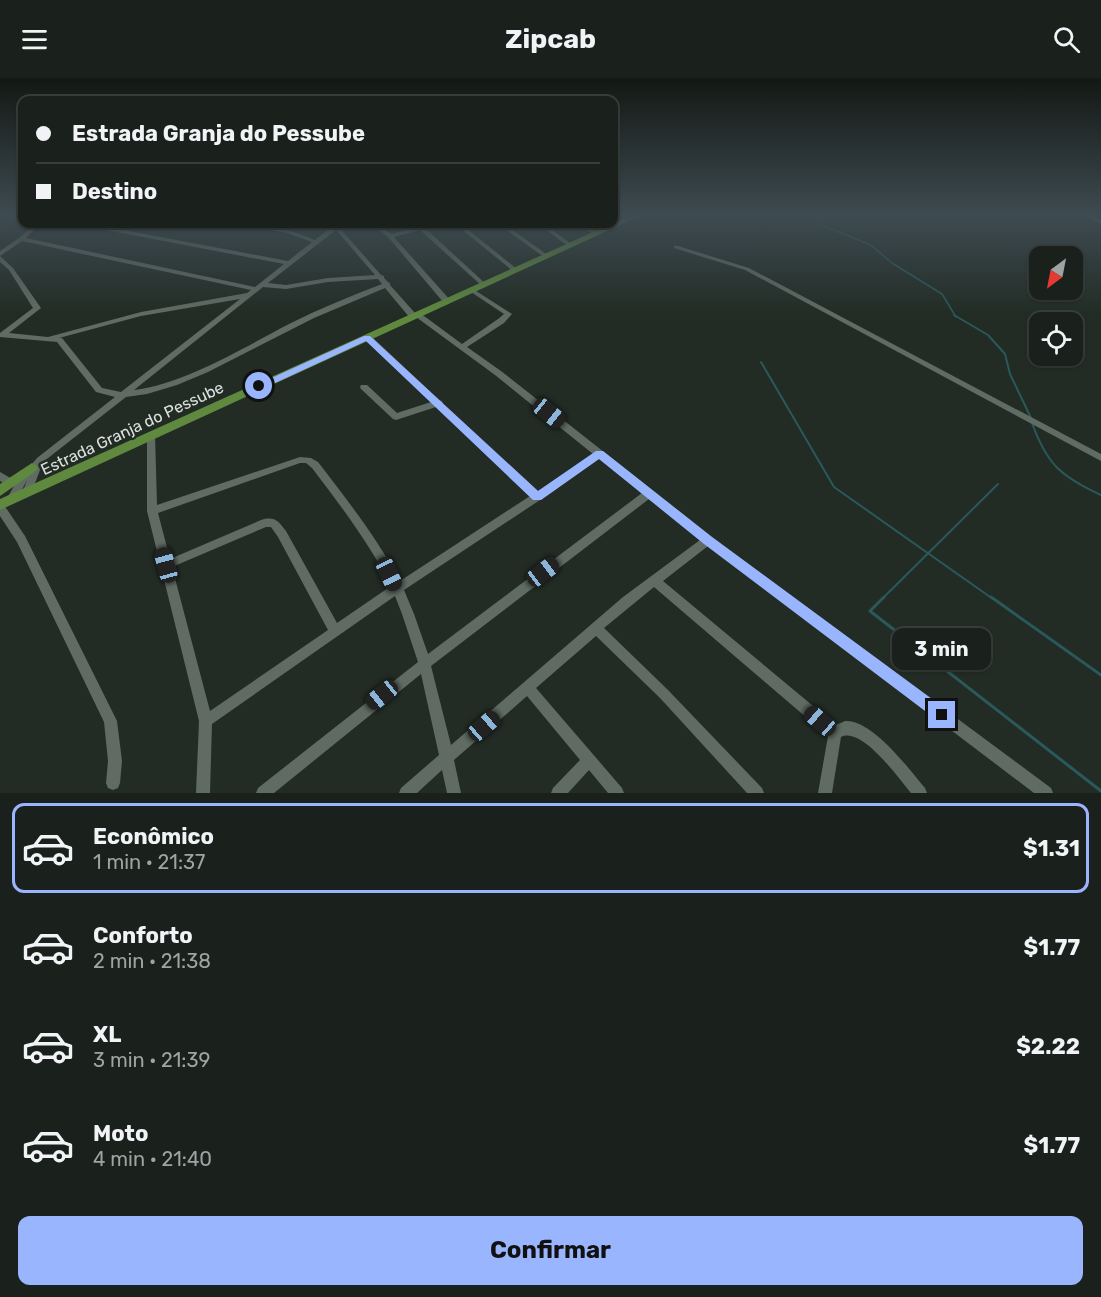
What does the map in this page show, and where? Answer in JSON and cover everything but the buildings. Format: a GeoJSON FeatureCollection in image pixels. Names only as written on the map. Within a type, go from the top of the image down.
{"type":"FeatureCollection","features":[{"type":"Feature","properties":{"kind":"main road","name":"Estrada Granja do Pessube"},"geometry":{"type":"LineString","coordinates":[[4,494],[28,492],[563,248]]}},
{"type":"Feature","properties":{"kind":"main road"},"geometry":{"type":"LineString","coordinates":[[4,494],[36,467],[44,479],[58,478]]}},
{"type":"Feature","properties":{"kind":"street"},"geometry":{"type":"LineString","coordinates":[[67,248],[259,287],[286,287],[328,280],[385,280]]}},
{"type":"Feature","properties":{"kind":"street"},"geometry":{"type":"LineString","coordinates":[[212,248],[289,263]]}},
{"type":"Feature","properties":{"kind":"street"},"geometry":{"type":"LineString","coordinates":[[28,492],[36,467],[308,248]]}},
{"type":"Feature","properties":{"kind":"street"},"geometry":{"type":"LineString","coordinates":[[358,248],[415,315],[462,347],[708,540],[1046,793]]}},
{"type":"Feature","properties":{"kind":"street"},"geometry":{"type":"LineString","coordinates":[[401,248],[447,301]]}},
{"type":"Feature","properties":{"kind":"street"},"geometry":{"type":"LineString","coordinates":[[444,248],[483,284]]}},
{"type":"Feature","properties":{"kind":"street"},"geometry":{"type":"LineString","coordinates":[[488,248],[515,270]]}},
{"type":"Feature","properties":{"kind":"street"},"geometry":{"type":"LineString","coordinates":[[535,248],[546,256]]}},
{"type":"Feature","properties":{"kind":"street"},"geometry":{"type":"LineString","coordinates":[[680,248],[747,270],[1101,458]]}},
{"type":"Feature","properties":{"kind":"street"},"geometry":{"type":"LineString","coordinates":[[0,256],[37,308],[1,335]]}},
{"type":"Feature","properties":{"kind":"street"},"geometry":{"type":"LineString","coordinates":[[1,335],[59,340],[66,345],[99,390],[105,393],[125,395],[154,390],[201,373],[385,280]]}},
{"type":"Feature","properties":{"kind":"street"},"geometry":{"type":"LineString","coordinates":[[462,347],[508,314],[471,290]]}},
{"type":"Feature","properties":{"kind":"street"},"geometry":{"type":"LineString","coordinates":[[50,338],[141,314],[249,296]]}},
{"type":"Feature","properties":{"kind":"street"},"geometry":{"type":"LineString","coordinates":[[367,337],[537,497]]}},
{"type":"Feature","properties":{"kind":"street"},"geometry":{"type":"LineString","coordinates":[[364,387],[396,417],[439,403]]}},
{"type":"Feature","properties":{"kind":"street"},"geometry":{"type":"LineString","coordinates":[[151,435],[152,511],[206,721],[205,791]]}},
{"type":"Feature","properties":{"kind":"street"},"geometry":{"type":"LineString","coordinates":[[206,721],[396,589],[537,497],[599,453]]}},
{"type":"Feature","properties":{"kind":"street"},"geometry":{"type":"LineString","coordinates":[[152,511],[300,460],[308,460],[327,481],[362,529],[382,559],[396,589],[424,661],[454,793]]}},
{"type":"Feature","properties":{"kind":"street"},"geometry":{"type":"LineString","coordinates":[[4,494],[21,539],[110,721],[116,761],[113,783]]}},
{"type":"Feature","properties":{"kind":"street"},"geometry":{"type":"LineString","coordinates":[[263,793],[424,661],[471,629],[648,494]]}},
{"type":"Feature","properties":{"kind":"street"},"geometry":{"type":"LineString","coordinates":[[166,565],[265,523],[273,523],[282,534],[335,632]]}},
{"type":"Feature","properties":{"kind":"street"},"geometry":{"type":"LineString","coordinates":[[406,793],[654,580],[708,540]]}},
{"type":"Feature","properties":{"kind":"street"},"geometry":{"type":"LineString","coordinates":[[654,580],[835,733]]}},
{"type":"Feature","properties":{"kind":"street"},"geometry":{"type":"LineString","coordinates":[[597,629],[664,694],[757,793]]}},
{"type":"Feature","properties":{"kind":"street"},"geometry":{"type":"LineString","coordinates":[[528,688],[617,793]]}},
{"type":"Feature","properties":{"kind":"street"},"geometry":{"type":"LineString","coordinates":[[825,793],[835,733],[840,728],[849,726],[874,741],[920,793]]}},
{"type":"Feature","properties":{"kind":"street"},"geometry":{"type":"LineString","coordinates":[[558,793],[589,760]]}},
{"type":"Feature","properties":{"kind":"waterway"},"geometry":{"type":"LineString","coordinates":[[875,248],[892,263],[942,294],[955,316]]}},
{"type":"Feature","properties":{"kind":"waterway"},"geometry":{"type":"LineString","coordinates":[[955,316],[988,335],[1005,354],[1010,374],[1031,418]]}},
{"type":"Feature","properties":{"kind":"waterway"},"geometry":{"type":"LineString","coordinates":[[761,362],[834,487],[928,553]]}},
{"type":"Feature","properties":{"kind":"waterway"},"geometry":{"type":"LineString","coordinates":[[1032,423],[1044,449],[1058,468],[1076,482],[1101,495]]}},
{"type":"Feature","properties":{"kind":"waterway"},"geometry":{"type":"LineString","coordinates":[[928,553],[998,484]]}},
{"type":"Feature","properties":{"kind":"waterway"},"geometry":{"type":"LineString","coordinates":[[882,599],[928,553]]}},
{"type":"Feature","properties":{"kind":"waterway"},"geometry":{"type":"LineString","coordinates":[[928,553],[993,599]]}},
{"type":"Feature","properties":{"kind":"waterway"},"geometry":{"type":"LineString","coordinates":[[991,597],[1101,675]]}},
{"type":"Feature","properties":{"kind":"waterway"},"geometry":{"type":"LineString","coordinates":[[882,599],[870,611],[1101,791]]}},
{"type":"Feature","properties":{"kind":"route"},"geometry":{"type":"LineString","coordinates":[[259,386],[367,337],[537,497],[599,453],[708,540],[942,715]]}}]}
